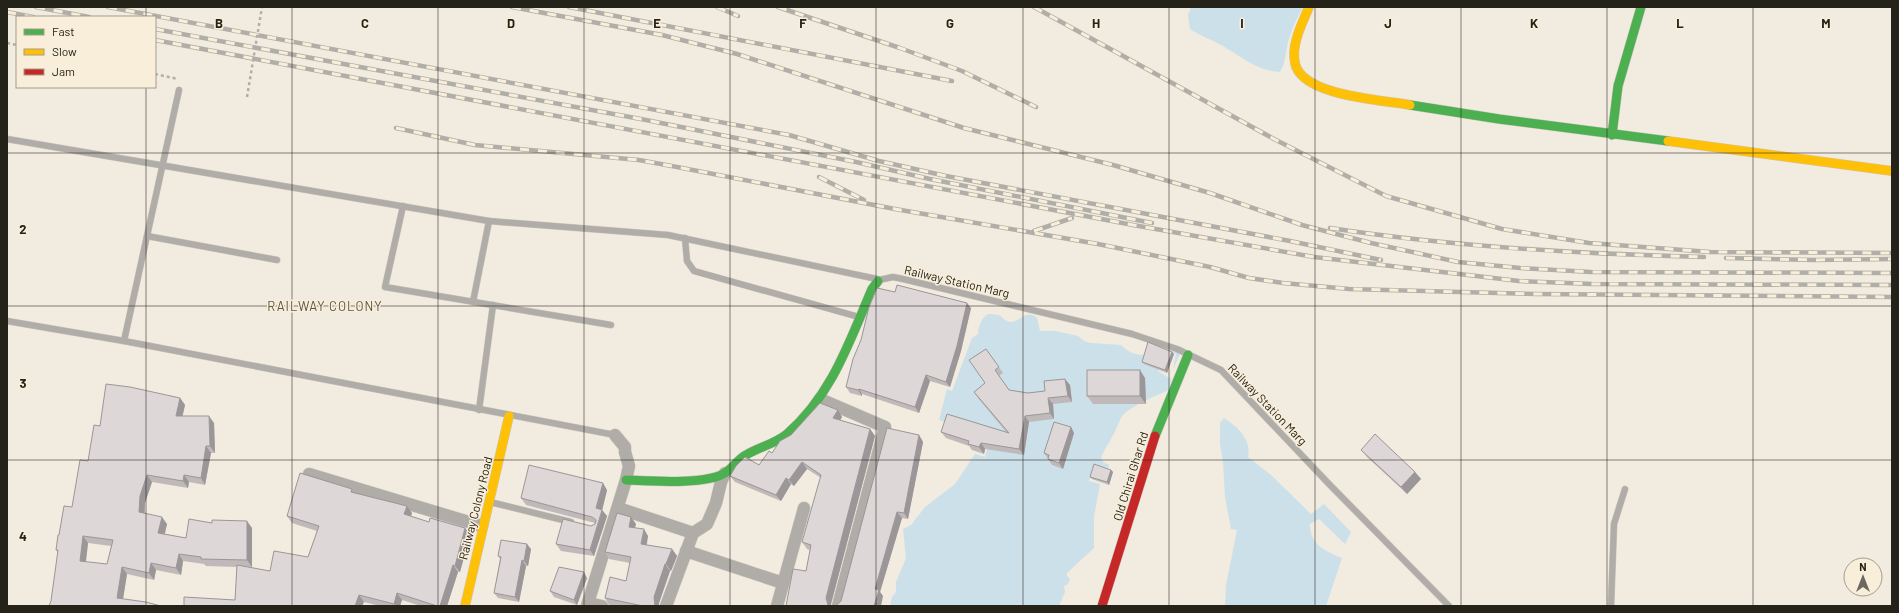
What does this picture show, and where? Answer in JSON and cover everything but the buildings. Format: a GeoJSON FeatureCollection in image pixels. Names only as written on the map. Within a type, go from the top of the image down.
{"type":"FeatureCollection","features":[{"type":"Feature","properties":{"kind":"street"},"geometry":{"type":"LineString","coordinates":[[1309,7],[1297,44],[1294,63],[1302,77],[1317,86],[1340,93],[1499,119],[1612,135],[1892,171]]}},
{"type":"Feature","properties":{"kind":"street"},"geometry":{"type":"LineString","coordinates":[[1612,135],[1618,86],[1641,7]]}},
{"type":"Feature","properties":{"kind":"street"},"geometry":{"type":"LineString","coordinates":[[666,606],[693,533],[707,524],[716,503],[721,482],[725,474],[745,455],[765,447],[786,435],[820,399],[836,374],[872,289],[879,281]]}},
{"type":"Feature","properties":{"kind":"street","name":"Old Chirai Ghar Rd"},"geometry":{"type":"LineString","coordinates":[[1102,606],[1158,426],[1188,355]]}},
{"type":"Feature","properties":{"kind":"street"},"geometry":{"type":"LineString","coordinates":[[820,399],[885,427],[838,606]]}},
{"type":"Feature","properties":{"kind":"street","name":"Railway Colony Road"},"geometry":{"type":"LineString","coordinates":[[465,606],[482,526],[496,479],[509,416]]}},
{"type":"Feature","properties":{"kind":"street"},"geometry":{"type":"LineString","coordinates":[[602,606],[588,604],[618,508],[629,466],[625,447],[615,435]]}},
{"type":"Feature","properties":{"kind":"street"},"geometry":{"type":"LineString","coordinates":[[309,474],[482,526]]}},
{"type":"Feature","properties":{"kind":"street"},"geometry":{"type":"LineString","coordinates":[[626,480],[673,481],[710,478],[725,474]]}},
{"type":"Feature","properties":{"kind":"street"},"geometry":{"type":"LineString","coordinates":[[618,508],[693,533]]}},
{"type":"Feature","properties":{"kind":"street"},"geometry":{"type":"LineString","coordinates":[[777,606],[804,508]]}},
{"type":"Feature","properties":{"kind":"street"},"geometry":{"type":"LineString","coordinates":[[686,551],[783,583]]}},
{"type":"Feature","properties":{"kind":"lane"},"geometry":{"type":"LineString","coordinates":[[124,340],[179,90]]}},
{"type":"Feature","properties":{"kind":"lane","name":"Railway Station Marg"},"geometry":{"type":"LineString","coordinates":[[7,139],[489,221],[685,238],[879,281],[893,277],[904,279],[1124,332],[1162,343],[1221,370],[1232,379],[1328,483],[1449,606]]}},
{"type":"Feature","properties":{"kind":"lane"},"geometry":{"type":"LineString","coordinates":[[402,206],[385,287],[611,325]]}},
{"type":"Feature","properties":{"kind":"lane"},"geometry":{"type":"LineString","coordinates":[[473,302],[489,221]]}},
{"type":"Feature","properties":{"kind":"lane"},"geometry":{"type":"LineString","coordinates":[[147,236],[276,260]]}},
{"type":"Feature","properties":{"kind":"lane"},"geometry":{"type":"LineString","coordinates":[[685,238],[687,261],[694,271],[860,317]]}},
{"type":"Feature","properties":{"kind":"lane"},"geometry":{"type":"LineString","coordinates":[[479,410],[493,305]]}},
{"type":"Feature","properties":{"kind":"lane"},"geometry":{"type":"LineString","coordinates":[[7,321],[124,340],[509,416],[615,435]]}},
{"type":"Feature","properties":{"kind":"lane"},"geometry":{"type":"LineString","coordinates":[[1611,606],[1614,524],[1624,489]]}},
{"type":"Feature","properties":{"kind":"lane"},"geometry":{"type":"LineString","coordinates":[[489,501],[580,524]]}},
{"type":"Feature","properties":{"kind":"path"},"geometry":{"type":"LineString","coordinates":[[246,97],[262,7]]}},
{"type":"Feature","properties":{"kind":"path"},"geometry":{"type":"LineString","coordinates":[[156,74],[180,79],[179,90]]}},
{"type":"Feature","properties":{"kind":"water"},"geometry":{"type":"Polygon","coordinates":[[[1191,7],[1303,7],[1291,32],[1284,63],[1280,72],[1263,69],[1256,66],[1190,29],[1188,15],[1191,7]]]}},
{"type":"Feature","properties":{"kind":"water"},"geometry":{"type":"Polygon","coordinates":[[[988,314],[996,314],[1010,322],[1030,315],[1037,318],[1040,331],[1056,331],[1078,336],[1084,341],[1091,343],[1121,345],[1131,352],[1139,355],[1151,352],[1153,342],[1181,352],[1173,369],[1176,354],[1169,351],[1158,371],[1171,379],[1169,390],[1150,398],[1129,410],[1121,418],[1101,459],[1109,465],[1109,468],[1094,465],[1089,481],[1100,484],[1094,517],[1094,548],[1067,573],[1067,576],[1070,579],[1068,584],[1064,586],[1065,592],[1059,606],[890,606],[892,597],[896,592],[896,582],[906,558],[903,529],[911,525],[925,507],[955,484],[975,454],[985,457],[992,431],[947,423],[939,420],[947,389],[952,391],[972,338],[978,334],[981,322],[988,314]]]}},
{"type":"Feature","properties":{"kind":"water"},"geometry":{"type":"Polygon","coordinates":[[[1224,418],[1234,425],[1246,439],[1249,451],[1248,457],[1271,475],[1311,514],[1324,504],[1351,532],[1345,544],[1319,519],[1310,524],[1313,537],[1316,542],[1324,550],[1342,558],[1326,606],[1225,606],[1226,585],[1237,530],[1231,529],[1225,497],[1223,462],[1220,444],[1220,423],[1224,418]]]}},
{"type":"Feature","properties":{"kind":"railway"},"geometry":{"type":"LineString","coordinates":[[36,7],[84,16]]}},
{"type":"Feature","properties":{"kind":"railway"},"geometry":{"type":"LineString","coordinates":[[108,7],[156,16]]}},
{"type":"Feature","properties":{"kind":"railway"},"geometry":{"type":"LineString","coordinates":[[512,7],[662,35],[737,54],[964,128],[1113,165],[1210,193],[1302,225],[1371,243],[1458,262],[1520,268],[1591,272],[1892,273]]}},
{"type":"Feature","properties":{"kind":"railway"},"geometry":{"type":"LineString","coordinates":[[569,7],[952,81]]}},
{"type":"Feature","properties":{"kind":"railway"},"geometry":{"type":"LineString","coordinates":[[717,7],[738,16]]}},
{"type":"Feature","properties":{"kind":"railway"},"geometry":{"type":"LineString","coordinates":[[778,7],[900,48],[962,71],[1036,107]]}},
{"type":"Feature","properties":{"kind":"railway"},"geometry":{"type":"LineString","coordinates":[[1034,7],[1274,139],[1386,196],[1502,229],[1589,243],[1710,252],[1892,253]]}},
{"type":"Feature","properties":{"kind":"railway"},"geometry":{"type":"LineString","coordinates":[[7,12],[28,16]]}},
{"type":"Feature","properties":{"kind":"railway"},"geometry":{"type":"LineString","coordinates":[[156,16],[789,135],[879,161],[946,176],[1290,241],[1381,260]]}},
{"type":"Feature","properties":{"kind":"railway"},"geometry":{"type":"LineString","coordinates":[[156,29],[646,120],[1152,223]]}},
{"type":"Feature","properties":{"kind":"railway"},"geometry":{"type":"LineString","coordinates":[[156,40],[1133,225],[1314,257],[1519,281],[1592,284],[1892,285]]}},
{"type":"Feature","properties":{"kind":"railway"},"geometry":{"type":"LineString","coordinates":[[396,128],[475,145],[639,160],[895,209],[1098,244],[1210,267],[1249,278],[1283,283],[1349,289],[1536,294],[1892,297]]}},
{"type":"Feature","properties":{"kind":"railway"},"geometry":{"type":"LineString","coordinates":[[819,177],[864,200]]}},
{"type":"Feature","properties":{"kind":"railway"},"geometry":{"type":"LineString","coordinates":[[1034,231],[1072,218]]}},
{"type":"Feature","properties":{"kind":"railway"},"geometry":{"type":"LineString","coordinates":[[1330,228],[1377,235],[1470,245],[1563,252],[1704,257]]}},
{"type":"Feature","properties":{"kind":"railway"},"geometry":{"type":"LineString","coordinates":[[1726,258],[1815,260],[1892,259]]}},
{"type":"Feature","properties":{"kind":"traffic: fast"},"geometry":{"type":"LineString","coordinates":[[1612,135],[1618,86],[1641,7]]}},
{"type":"Feature","properties":{"kind":"traffic: fast"},"geometry":{"type":"LineString","coordinates":[[1410,105],[1499,119],[1668,141]]}},
{"type":"Feature","properties":{"kind":"traffic: fast"},"geometry":{"type":"LineString","coordinates":[[626,480],[692,481],[716,477],[728,471],[738,461],[751,452],[787,434],[803,419],[828,385],[847,348],[872,289],[878,281]]}},
{"type":"Feature","properties":{"kind":"traffic: fast"},"geometry":{"type":"LineString","coordinates":[[1155,436],[1188,355]]}},
{"type":"Feature","properties":{"kind":"traffic: slow"},"geometry":{"type":"LineString","coordinates":[[1309,7],[1298,34],[1294,56],[1295,63],[1301,74],[1312,83],[1327,89],[1363,98],[1410,105]]}},
{"type":"Feature","properties":{"kind":"traffic: slow"},"geometry":{"type":"LineString","coordinates":[[1668,141],[1892,171]]}},
{"type":"Feature","properties":{"kind":"traffic: slow"},"geometry":{"type":"LineString","coordinates":[[465,606],[509,416]]}},
{"type":"Feature","properties":{"kind":"traffic: jam"},"geometry":{"type":"LineString","coordinates":[[1102,606],[1155,436]]}},
{"type":"Feature","properties":{"kind":"district","name":"RAILWAY COLONY"},"geometry":{"type":"Point","coordinates":[325,306]}}]}
